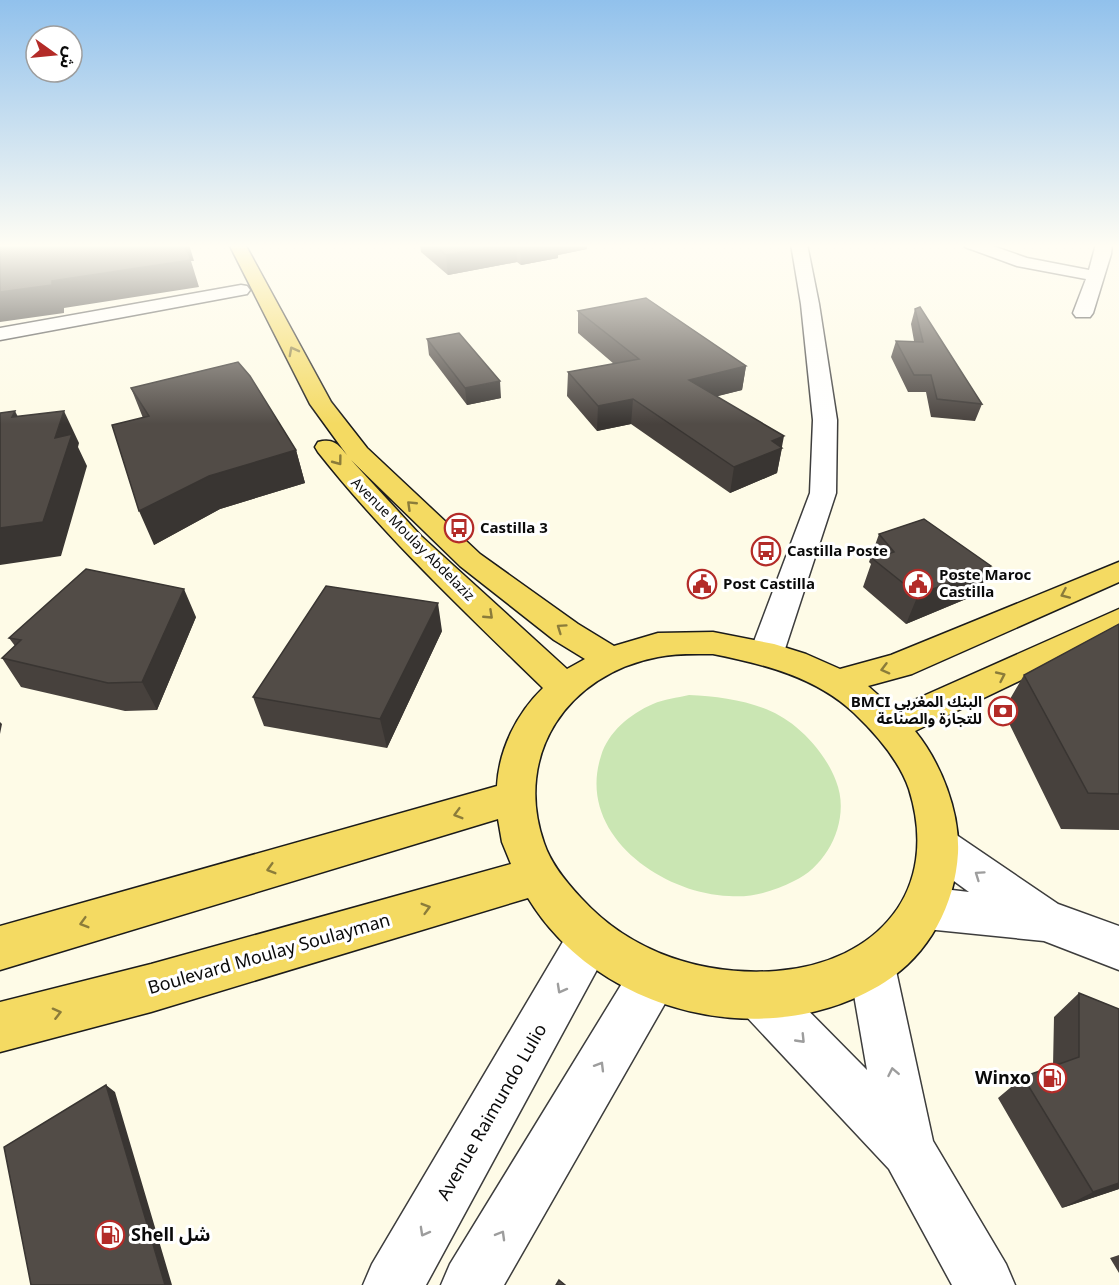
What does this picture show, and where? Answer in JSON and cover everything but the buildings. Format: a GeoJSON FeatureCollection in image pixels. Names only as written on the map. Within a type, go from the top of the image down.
{"type":"FeatureCollection","features":[{"type":"Feature","properties":{"kind":"main road","name":"Avenue Moulay Abdelaziz"},"geometry":{"type":"LineString","coordinates":[[254,304],[307,419],[354,482],[434,565],[564,687]]}},
{"type":"Feature","properties":{"kind":"main road","name":"Avenue Moulay Abdelaziz"},"geometry":{"type":"LineString","coordinates":[[256,304],[338,428],[374,470],[438,531],[486,572],[566,632],[611,659]]}},
{"type":"Feature","properties":{"kind":"main road"},"geometry":{"type":"LineString","coordinates":[[837,682],[900,665],[1119,571]]}},
{"type":"Feature","properties":{"kind":"main road"},"geometry":{"type":"LineString","coordinates":[[891,726],[1119,620]]}},
{"type":"Feature","properties":{"kind":"main road"},"geometry":{"type":"LineString","coordinates":[[713,643],[767,652],[803,665],[837,682],[865,702],[891,726],[917,765],[935,803],[940,847],[937,878],[926,908],[903,940],[872,966],[820,989],[761,997],[707,992],[654,976],[621,959],[590,938],[560,908],[537,876],[520,836],[514,798],[520,755],[537,718],[564,687],[611,659],[660,645],[713,643]]}},
{"type":"Feature","properties":{"kind":"main road"},"geometry":{"type":"LineString","coordinates":[[0,948],[514,798]]}},
{"type":"Feature","properties":{"kind":"main road","name":"Boulevard Moulay Soulayman"},"geometry":{"type":"LineString","coordinates":[[0,1027],[151,988],[537,876]]}},
{"type":"Feature","properties":{"kind":"street"},"geometry":{"type":"LineString","coordinates":[[0,334],[204,304]]}},
{"type":"Feature","properties":{"kind":"street"},"geometry":{"type":"LineString","coordinates":[[767,652],[823,493],[825,420],[810,304]]}},
{"type":"Feature","properties":{"kind":"street"},"geometry":{"type":"LineString","coordinates":[[1083,313],[1088,304]]}},
{"type":"Feature","properties":{"kind":"street"},"geometry":{"type":"LineString","coordinates":[[940,847],[1044,920],[1119,948]]}},
{"type":"Feature","properties":{"kind":"street"},"geometry":{"type":"LineString","coordinates":[[926,908],[1044,920]]}},
{"type":"Feature","properties":{"kind":"street","name":"Avenue Raimundo Lulio"},"geometry":{"type":"LineString","coordinates":[[393,1285],[590,938]]}},
{"type":"Feature","properties":{"kind":"street"},"geometry":{"type":"LineString","coordinates":[[872,966],[908,1150]]}},
{"type":"Feature","properties":{"kind":"street"},"geometry":{"type":"LineString","coordinates":[[471,1285],[654,976]]}},
{"type":"Feature","properties":{"kind":"street"},"geometry":{"type":"LineString","coordinates":[[761,997],[908,1150],[985,1285]]}},
{"type":"Feature","properties":{"kind":"green space"},"geometry":{"type":"Polygon","coordinates":[[[689,695],[731,699],[772,712],[802,732],[824,758],[833,773],[840,795],[839,825],[827,852],[806,874],[779,888],[754,895],[729,896],[703,892],[676,884],[652,871],[630,854],[612,833],[601,810],[596,784],[604,747],[621,725],[644,708],[657,702],[689,695]]]}},
{"type":"Feature","properties":{"kind":"place","name":"Castilla 3"},"geometry":{"type":"Point","coordinates":[459,528]}},
{"type":"Feature","properties":{"kind":"place","name":"Castilla Poste"},"geometry":{"type":"Point","coordinates":[766,551]}},
{"type":"Feature","properties":{"kind":"place","name":"Post Castilla"},"geometry":{"type":"Point","coordinates":[702,584]}},
{"type":"Feature","properties":{"kind":"place","name":"Poste Maroc Castilla"},"geometry":{"type":"Point","coordinates":[918,584]}},
{"type":"Feature","properties":{"kind":"place","name":"BMCI البنك المغربي للتجارة والصناعة"},"geometry":{"type":"Point","coordinates":[1003,711]}},
{"type":"Feature","properties":{"kind":"place","name":"Winxo"},"geometry":{"type":"Point","coordinates":[1052,1078]}},
{"type":"Feature","properties":{"kind":"place","name":"Shell شل"},"geometry":{"type":"Point","coordinates":[110,1235]}}]}
